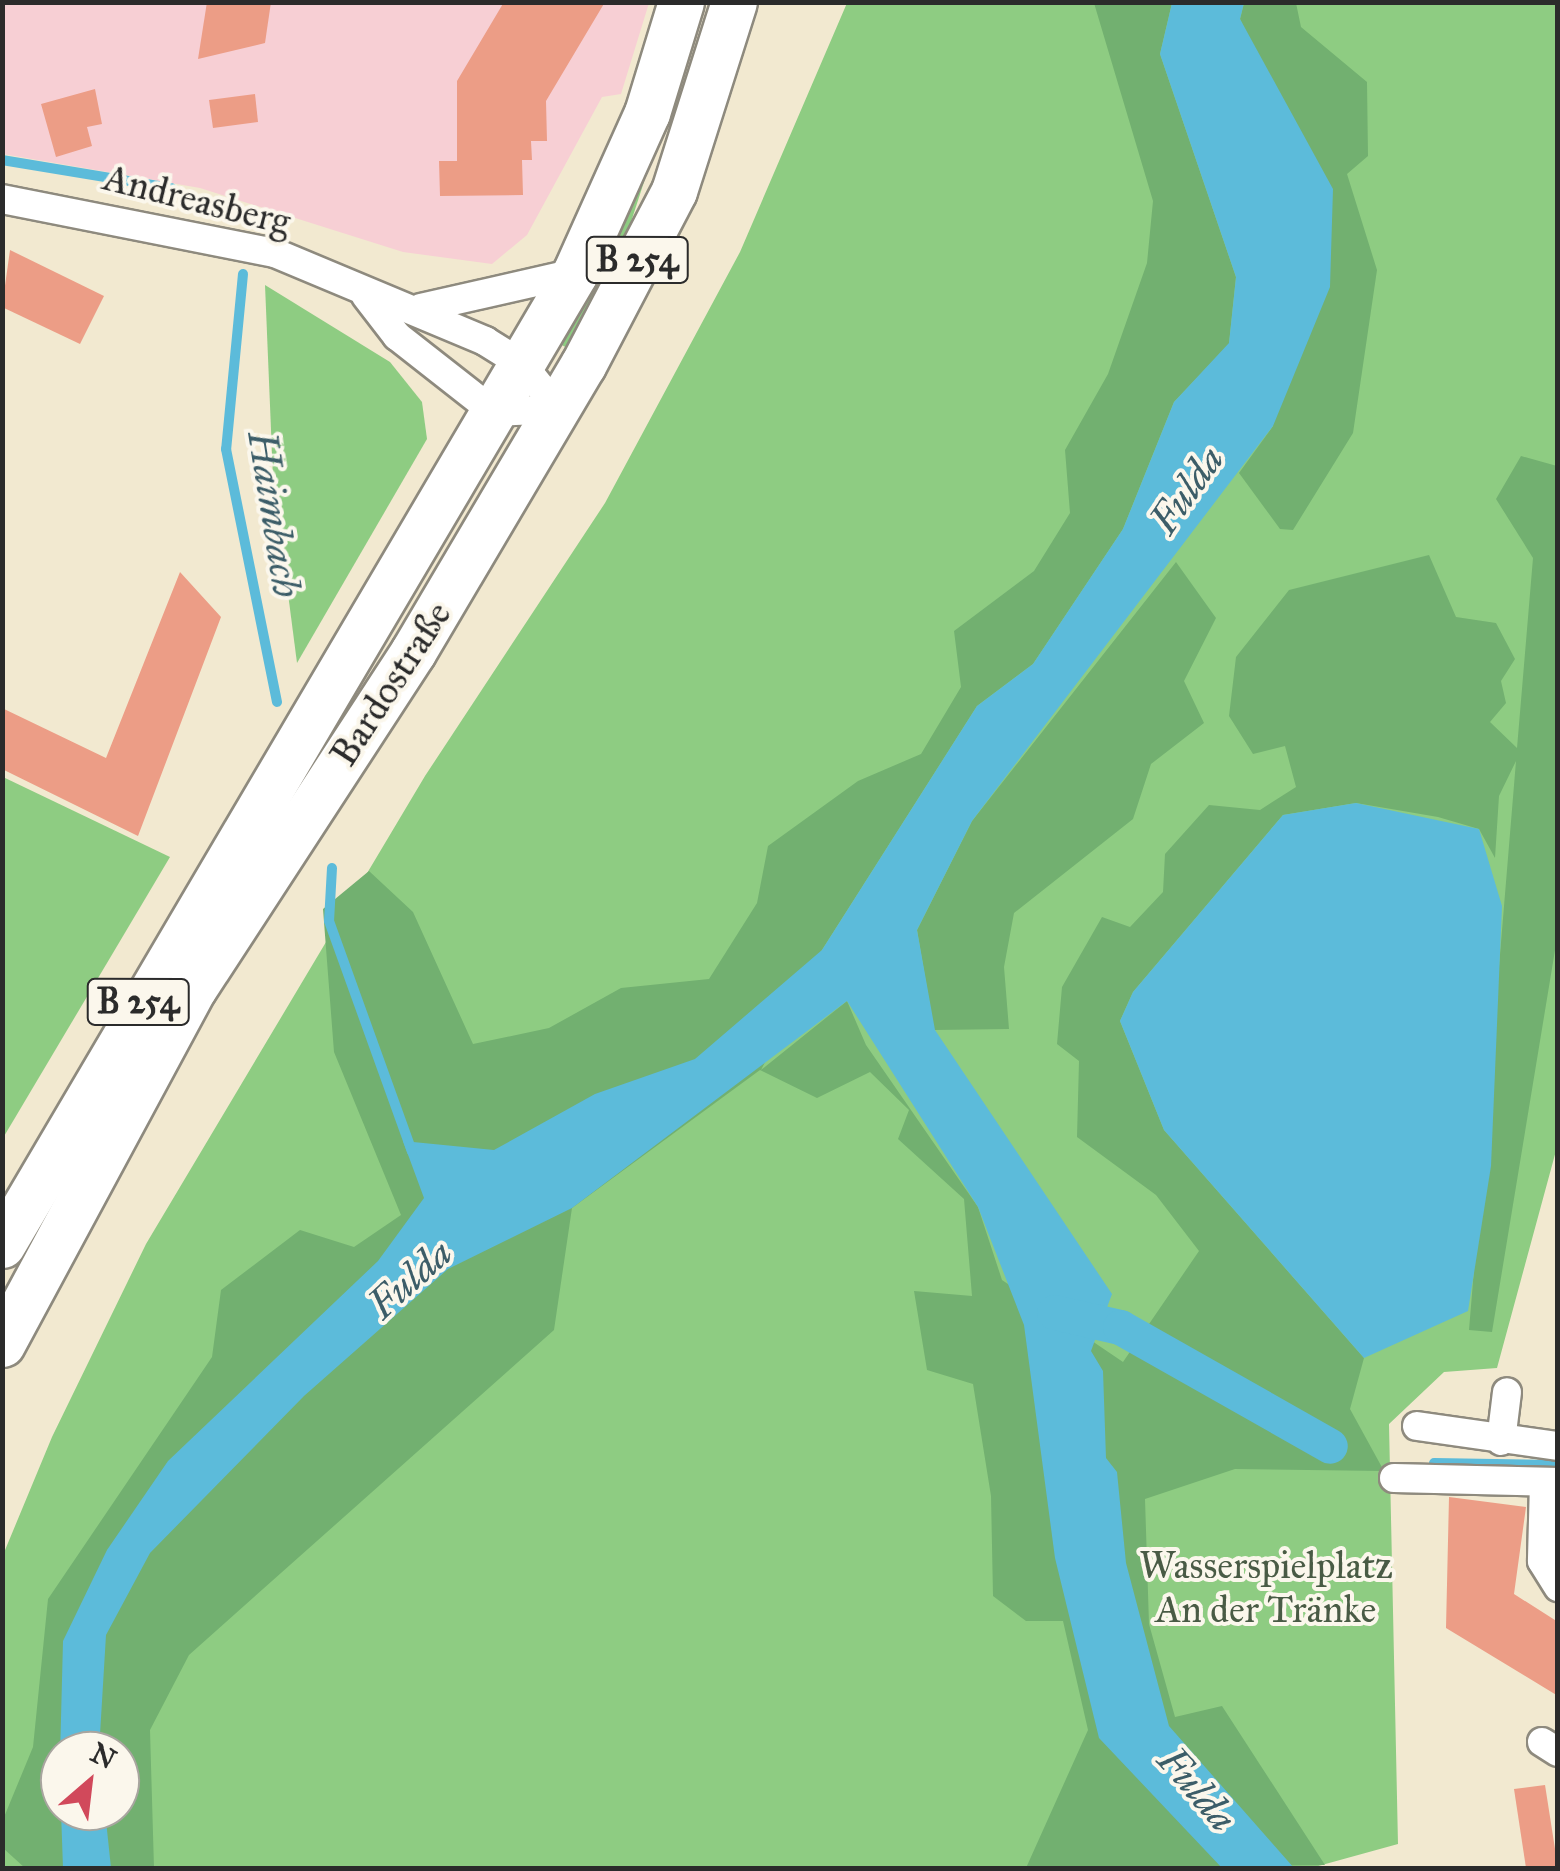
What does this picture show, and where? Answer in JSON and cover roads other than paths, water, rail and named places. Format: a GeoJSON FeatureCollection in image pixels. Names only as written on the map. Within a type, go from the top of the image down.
{"type":"FeatureCollection","features":[{"type":"Feature","properties":{"kind":"main road","name":"Bardostraße"},"geometry":{"type":"LineString","coordinates":[[2,1244],[279,762],[575,273],[647,114],[680,2]]}},
{"type":"Feature","properties":{"kind":"main road","name":"Bardostraße"},"geometry":{"type":"LineString","coordinates":[[2,1344],[194,988],[413,652],[558,408],[674,191],[734,2]]}},
{"type":"Feature","properties":{"kind":"street","name":"Andreasberg"},"geometry":{"type":"LineString","coordinates":[[2,199],[275,253],[366,296],[421,308],[522,364],[558,408]]}},
{"type":"Feature","properties":{"kind":"street","name":"Andreasberg"},"geometry":{"type":"LineString","coordinates":[[421,308],[575,273]]}},
{"type":"Feature","properties":{"kind":"street","name":"Andreasberg"},"geometry":{"type":"LineString","coordinates":[[366,296],[397,336],[494,412]]}},
{"type":"Feature","properties":{"kind":"street"},"geometry":{"type":"LineString","coordinates":[[494,412],[558,408]]}},
{"type":"Feature","properties":{"kind":"street"},"geometry":{"type":"LineString","coordinates":[[1501,1441],[1507,1392]]}},
{"type":"Feature","properties":{"kind":"street"},"geometry":{"type":"LineString","coordinates":[[1418,1426],[1501,1441],[1558,1446]]}},
{"type":"Feature","properties":{"kind":"street"},"geometry":{"type":"LineString","coordinates":[[1394,1478],[1551,1482],[1542,1561],[1558,1587]]}},
{"type":"Feature","properties":{"kind":"water","name":"Fulda"},"geometry":{"type":"Polygon","coordinates":[[[1172,3],[1244,3],[1240,19],[1333,189],[1330,287],[1273,426],[972,821],[917,930],[935,1030],[1112,1294],[1091,1351],[1103,1371],[1106,1458],[1117,1472],[1126,1563],[1169,1726],[1294,1868],[1222,1868],[1099,1738],[1055,1558],[1024,1325],[978,1207],[847,1001],[572,1208],[448,1269],[304,1396],[150,1553],[106,1635],[100,1731],[61,1731],[63,1641],[107,1550],[168,1461],[378,1261],[424,1198],[403,1141],[494,1150],[595,1094],[695,1059],[822,950],[977,706],[1033,664],[1123,529],[1174,402],[1229,343],[1236,277],[1160,54],[1172,3]]]}},
{"type":"Feature","properties":{"kind":"water"},"geometry":{"type":"Polygon","coordinates":[[[1356,803],[1479,829],[1502,906],[1491,1166],[1468,1311],[1364,1358],[1164,1130],[1120,1021],[1133,992],[1283,815],[1356,803]]]}},
{"type":"Feature","properties":{"kind":"water"},"geometry":{"type":"Polygon","coordinates":[[[62,1831],[107,1831],[111,1868],[63,1868],[62,1831]]]}},
{"type":"Feature","properties":{"kind":"waterway","name":"Haimbach"},"geometry":{"type":"LineString","coordinates":[[2,160],[172,188]]}},
{"type":"Feature","properties":{"kind":"waterway","name":"Haimbach"},"geometry":{"type":"LineString","coordinates":[[243,274],[226,449],[277,702]]}},
{"type":"Feature","properties":{"kind":"waterway","name":"Haimbach"},"geometry":{"type":"LineString","coordinates":[[332,868],[329,921],[412,1152]]}},
{"type":"Feature","properties":{"kind":"waterway"},"geometry":{"type":"LineString","coordinates":[[1054,1312],[1120,1327],[1330,1446]]}},
{"type":"Feature","properties":{"kind":"waterway"},"geometry":{"type":"LineString","coordinates":[[1434,1463],[1558,1465]]}},
{"type":"Feature","properties":{"kind":"park label","name":"Wasserspielplatz An der Tränke"},"geometry":{"type":"Point","coordinates":[1266,1588]}}]}
